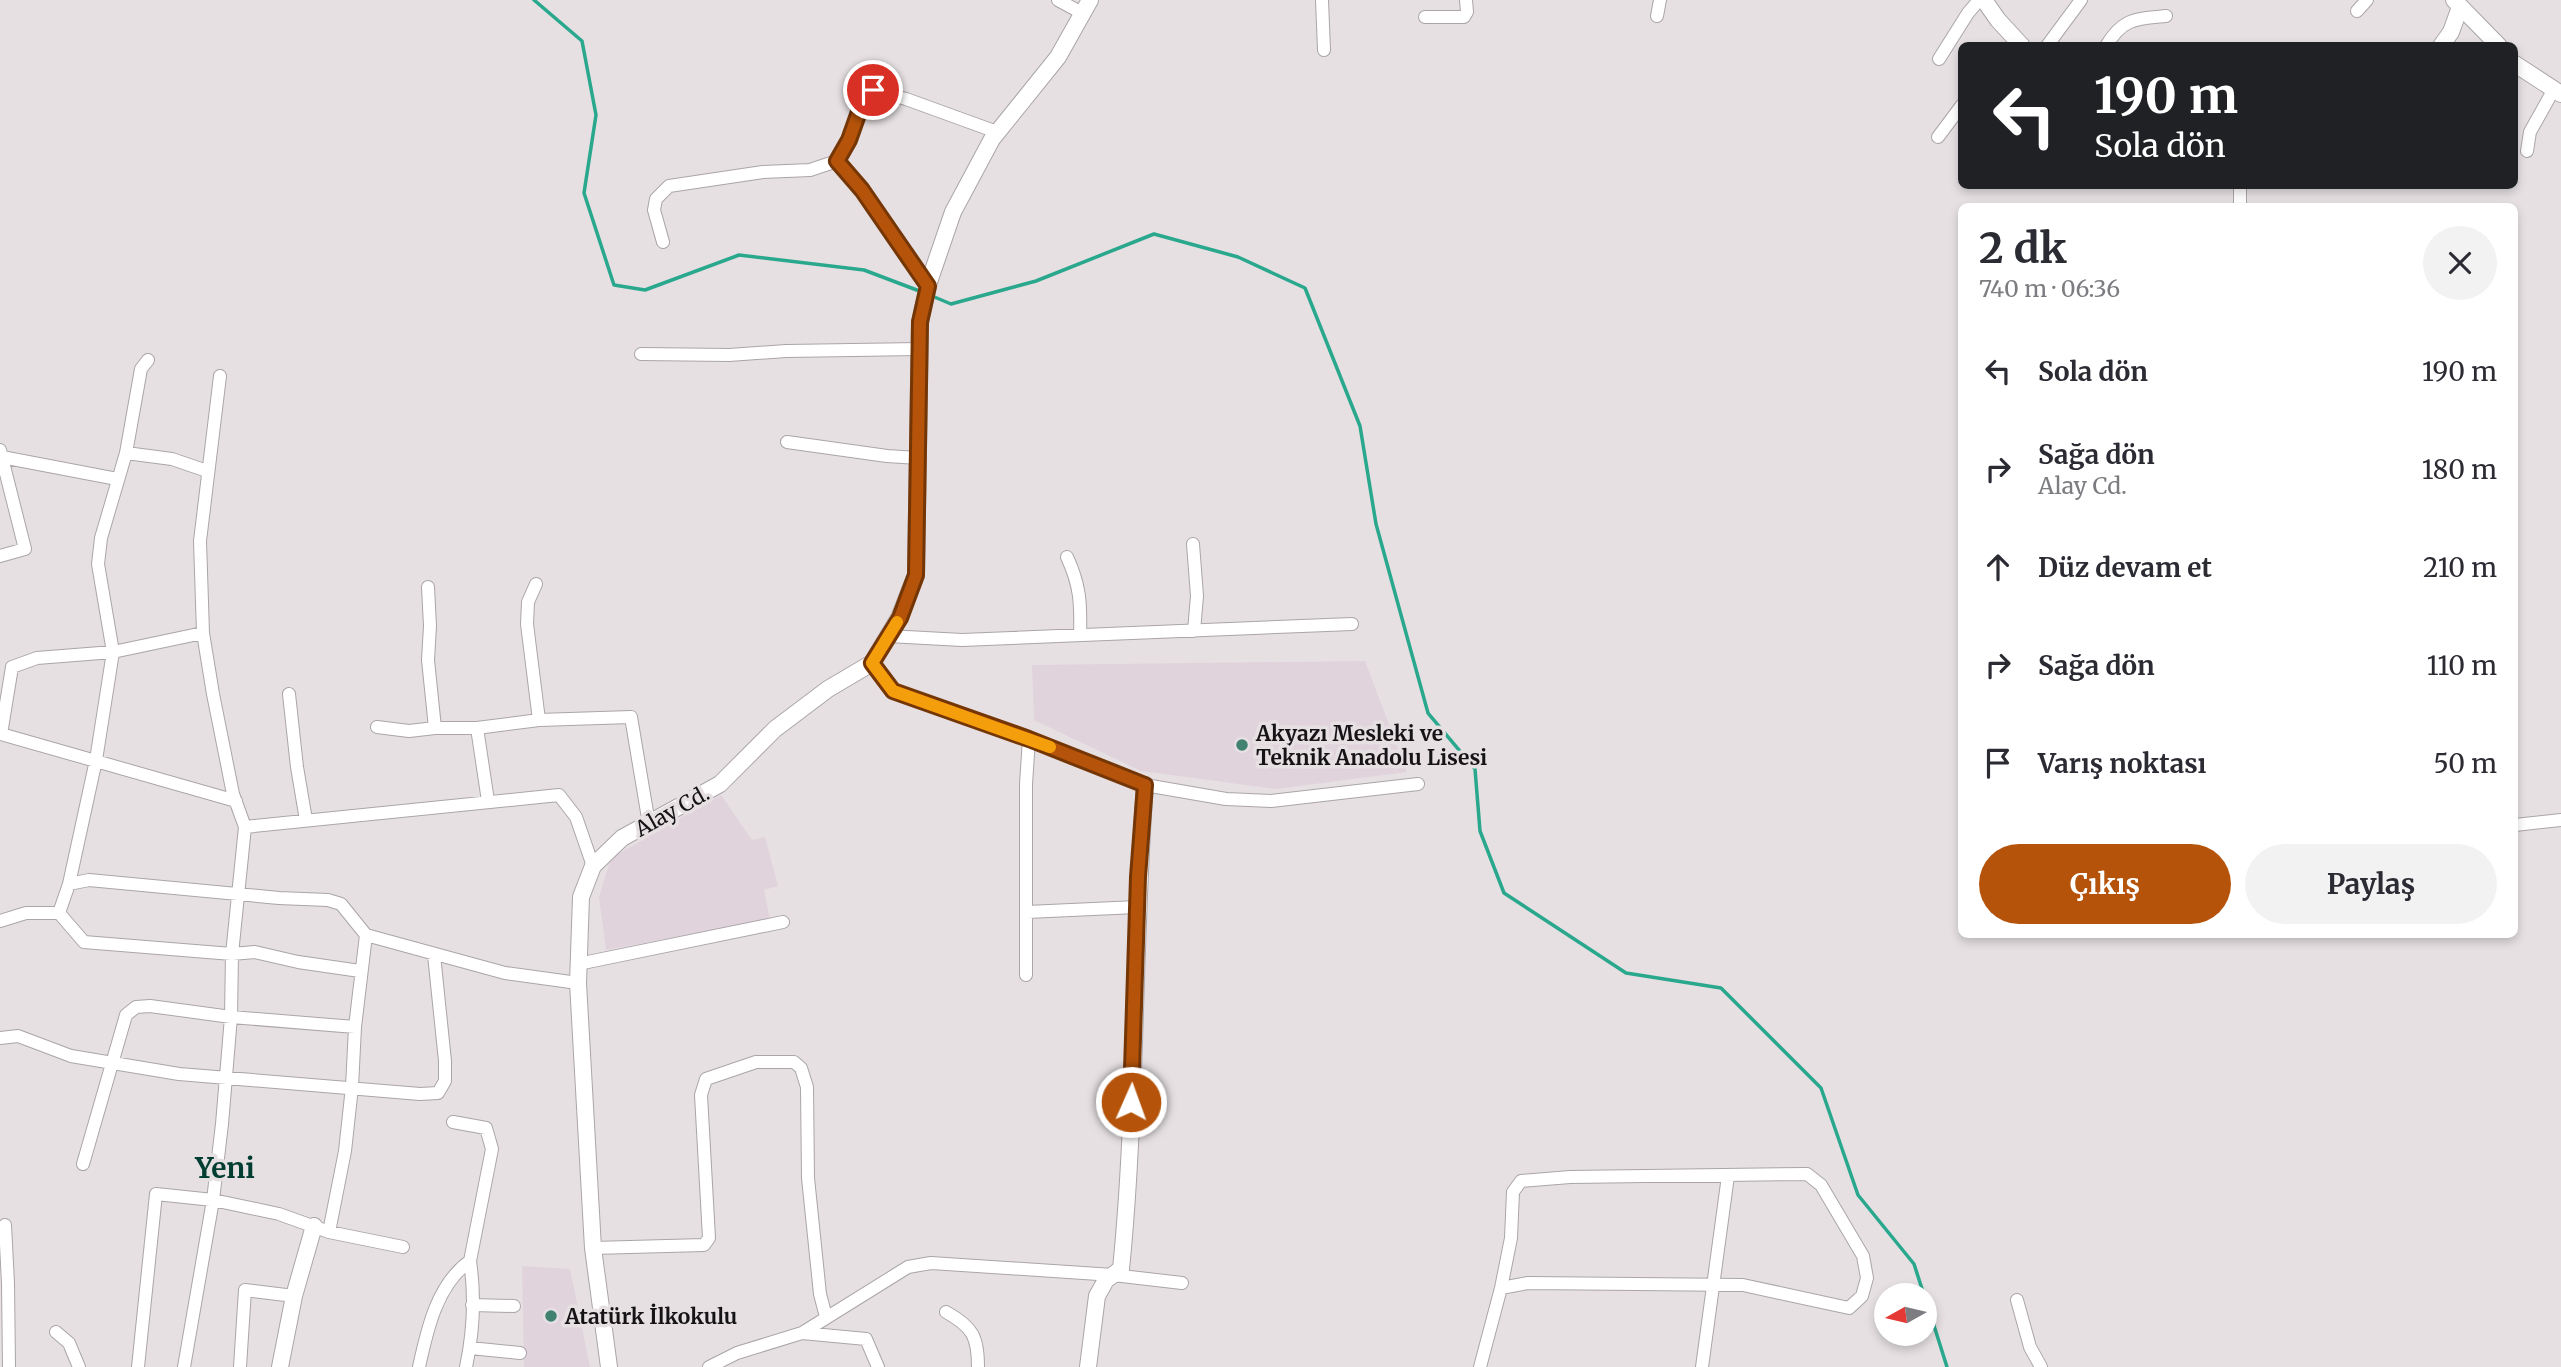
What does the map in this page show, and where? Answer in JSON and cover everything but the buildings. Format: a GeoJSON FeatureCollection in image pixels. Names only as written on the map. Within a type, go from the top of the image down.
{"type":"FeatureCollection","features":[{"type":"Feature","properties":{"kind":"street"},"geometry":{"type":"LineString","coordinates":[[1058,0],[1086,6]]}},
{"type":"Feature","properties":{"kind":"street"},"geometry":{"type":"LineString","coordinates":[[1322,0],[1324,50]]}},
{"type":"Feature","properties":{"kind":"street"},"geometry":{"type":"LineString","coordinates":[[1425,17],[1464,18],[1467,12],[1466,0]]}},
{"type":"Feature","properties":{"kind":"street"},"geometry":{"type":"LineString","coordinates":[[1657,16],[1660,0]]}},
{"type":"Feature","properties":{"kind":"street"},"geometry":{"type":"LineString","coordinates":[[1939,59],[1979,0]]}},
{"type":"Feature","properties":{"kind":"street"},"geometry":{"type":"LineString","coordinates":[[1984,0],[2014,42]]}},
{"type":"Feature","properties":{"kind":"street"},"geometry":{"type":"LineString","coordinates":[[2050,42],[2081,0]]}},
{"type":"Feature","properties":{"kind":"street"},"geometry":{"type":"LineString","coordinates":[[2357,11],[2367,0]]}},
{"type":"Feature","properties":{"kind":"street"},"geometry":{"type":"LineString","coordinates":[[2444,42],[2451,32],[2457,3]]}},
{"type":"Feature","properties":{"kind":"street"},"geometry":{"type":"LineString","coordinates":[[2457,3],[2495,42]]}},
{"type":"Feature","properties":{"kind":"street","name":"Alay Cd."},"geometry":{"type":"LineString","coordinates":[[609,1367],[593,1248],[578,983],[581,897],[593,866],[622,838],[720,784],[775,729],[828,689],[872,663],[900,618],[916,575],[920,322],[929,284],[953,212],[997,132],[1058,57],[1086,6]]}},
{"type":"Feature","properties":{"kind":"street"},"geometry":{"type":"LineString","coordinates":[[2108,42],[2117,28],[2133,20],[2166,16]]}},
{"type":"Feature","properties":{"kind":"street"},"geometry":{"type":"LineString","coordinates":[[2518,65],[2557,91],[2530,132],[2527,151]]}},
{"type":"Feature","properties":{"kind":"street"},"geometry":{"type":"LineString","coordinates":[[663,242],[654,210],[656,199],[669,186],[763,173],[810,170],[837,161],[849,140],[865,95],[873,90],[997,132]]}},
{"type":"Feature","properties":{"kind":"street"},"geometry":{"type":"LineString","coordinates":[[1938,137],[1958,110]]}},
{"type":"Feature","properties":{"kind":"street"},"geometry":{"type":"LineString","coordinates":[[837,161],[862,190],[929,284]]}},
{"type":"Feature","properties":{"kind":"street"},"geometry":{"type":"LineString","coordinates":[[641,354],[729,355],[786,351],[920,349]]}},
{"type":"Feature","properties":{"kind":"street"},"geometry":{"type":"LineString","coordinates":[[59,913],[69,884],[96,761],[113,652],[98,564],[101,538],[126,453],[141,369],[148,360]]}},
{"type":"Feature","properties":{"kind":"street"},"geometry":{"type":"LineString","coordinates":[[184,1367],[213,1200],[227,1077],[232,954],[245,827],[236,801],[212,694],[203,633],[200,541],[220,376]]}},
{"type":"Feature","properties":{"kind":"street"},"geometry":{"type":"LineString","coordinates":[[787,442],[918,458]]}},
{"type":"Feature","properties":{"kind":"street"},"geometry":{"type":"LineString","coordinates":[[0,556],[25,549],[1,453],[117,479]]}},
{"type":"Feature","properties":{"kind":"street"},"geometry":{"type":"LineString","coordinates":[[126,453],[173,459],[208,471]]}},
{"type":"Feature","properties":{"kind":"street"},"geometry":{"type":"LineString","coordinates":[[1193,544],[1197,596],[1194,631]]}},
{"type":"Feature","properties":{"kind":"street"},"geometry":{"type":"LineString","coordinates":[[1067,556],[1078,580],[1081,604],[1080,634]]}},
{"type":"Feature","properties":{"kind":"street"},"geometry":{"type":"LineString","coordinates":[[536,584],[528,602],[527,624],[539,720]]}},
{"type":"Feature","properties":{"kind":"street"},"geometry":{"type":"LineString","coordinates":[[428,587],[428,660],[435,728]]}},
{"type":"Feature","properties":{"kind":"street"},"geometry":{"type":"LineString","coordinates":[[888,636],[962,640],[1352,624]]}},
{"type":"Feature","properties":{"kind":"street"},"geometry":{"type":"LineString","coordinates":[[203,633],[113,652],[37,658],[6,668],[0,736],[236,801]]}},
{"type":"Feature","properties":{"kind":"street"},"geometry":{"type":"LineString","coordinates":[[872,663],[893,691],[1029,739],[1145,785],[1226,799],[1272,801],[1418,784]]}},
{"type":"Feature","properties":{"kind":"street"},"geometry":{"type":"LineString","coordinates":[[289,694],[306,820]]}},
{"type":"Feature","properties":{"kind":"street"},"geometry":{"type":"LineString","coordinates":[[377,727],[409,731],[477,728],[539,720],[631,717],[649,824]]}},
{"type":"Feature","properties":{"kind":"street"},"geometry":{"type":"LineString","coordinates":[[477,728],[488,802]]}},
{"type":"Feature","properties":{"kind":"street"},"geometry":{"type":"LineString","coordinates":[[1026,975],[1026,784],[1029,739]]}},
{"type":"Feature","properties":{"kind":"street"},"geometry":{"type":"LineString","coordinates":[[1088,1367],[1097,1296],[1106,1280],[1121,1269],[1127,1210],[1137,907],[1145,785]]}},
{"type":"Feature","properties":{"kind":"street"},"geometry":{"type":"LineString","coordinates":[[245,827],[559,795],[576,817],[593,866]]}},
{"type":"Feature","properties":{"kind":"street"},"geometry":{"type":"LineString","coordinates":[[2518,825],[2561,820]]}},
{"type":"Feature","properties":{"kind":"street"},"geometry":{"type":"LineString","coordinates":[[69,884],[89,880],[328,900],[341,904],[366,935],[505,973],[578,983]]}},
{"type":"Feature","properties":{"kind":"street"},"geometry":{"type":"LineString","coordinates":[[1027,912],[1137,907]]}},
{"type":"Feature","properties":{"kind":"street"},"geometry":{"type":"LineString","coordinates":[[0,921],[26,913],[59,913],[84,942],[232,954],[255,952],[298,962],[360,971]]}},
{"type":"Feature","properties":{"kind":"street"},"geometry":{"type":"LineString","coordinates":[[578,964],[783,922]]}},
{"type":"Feature","properties":{"kind":"street"},"geometry":{"type":"LineString","coordinates":[[280,1367],[294,1296],[321,1229],[345,1151],[360,971],[366,935]]}},
{"type":"Feature","properties":{"kind":"street"},"geometry":{"type":"LineString","coordinates":[[0,1038],[18,1036],[71,1056],[112,1065],[179,1074],[438,1093],[445,1082],[434,955]]}},
{"type":"Feature","properties":{"kind":"street"},"geometry":{"type":"LineString","coordinates":[[83,1164],[126,1015],[136,1007],[150,1006],[231,1017],[355,1027]]}},
{"type":"Feature","properties":{"kind":"street"},"geometry":{"type":"LineString","coordinates":[[593,1248],[704,1245],[709,1238],[701,1095],[706,1079],[756,1062],[794,1062],[801,1068],[807,1087],[808,1178],[820,1294],[826,1317]]}},
{"type":"Feature","properties":{"kind":"street"},"geometry":{"type":"LineString","coordinates":[[453,1122],[486,1128],[492,1149],[470,1261],[472,1305],[470,1348],[466,1367]]}},
{"type":"Feature","properties":{"kind":"street"},"geometry":{"type":"LineString","coordinates":[[1480,1367],[1511,1238],[1513,1192],[1521,1181],[1570,1177],[1807,1174],[1821,1185],[1863,1256],[1867,1278],[1861,1296],[1849,1308],[1743,1285],[1528,1283],[1501,1288]]}},
{"type":"Feature","properties":{"kind":"street"},"geometry":{"type":"LineString","coordinates":[[1702,1367],[1728,1176]]}},
{"type":"Feature","properties":{"kind":"street"},"geometry":{"type":"LineString","coordinates":[[138,1367],[156,1194],[213,1200],[279,1214],[321,1229],[403,1247]]}},
{"type":"Feature","properties":{"kind":"street"},"geometry":{"type":"LineString","coordinates":[[5,1225],[9,1367]]}},
{"type":"Feature","properties":{"kind":"street"},"geometry":{"type":"LineString","coordinates":[[419,1367],[440,1295],[456,1271],[470,1261]]}},
{"type":"Feature","properties":{"kind":"street"},"geometry":{"type":"LineString","coordinates":[[709,1367],[737,1353],[802,1333],[908,1267],[931,1263],[1113,1275],[1182,1283]]}},
{"type":"Feature","properties":{"kind":"street"},"geometry":{"type":"LineString","coordinates":[[240,1367],[245,1290],[294,1296]]}},
{"type":"Feature","properties":{"kind":"street"},"geometry":{"type":"LineString","coordinates":[[2017,1300],[2030,1347],[2041,1367]]}},
{"type":"Feature","properties":{"kind":"street"},"geometry":{"type":"LineString","coordinates":[[472,1305],[514,1306]]}},
{"type":"Feature","properties":{"kind":"street"},"geometry":{"type":"LineString","coordinates":[[946,1312],[972,1331],[978,1346],[978,1367]]}},
{"type":"Feature","properties":{"kind":"street"},"geometry":{"type":"LineString","coordinates":[[56,1332],[69,1343],[79,1367]]}},
{"type":"Feature","properties":{"kind":"street"},"geometry":{"type":"LineString","coordinates":[[802,1333],[866,1339],[877,1367]]}},
{"type":"Feature","properties":{"kind":"street"},"geometry":{"type":"LineString","coordinates":[[470,1348],[520,1353]]}},
{"type":"Feature","properties":{"kind":"shaded area","name":"Akyazı Mesleki ve Teknik Anadolu Lisesi"},"geometry":{"type":"Polygon","coordinates":[[[1365,661],[1407,772],[1276,789],[1141,771],[1034,720],[1032,665],[1365,661]]]}},
{"type":"Feature","properties":{"kind":"shaded area"},"geometry":{"type":"Polygon","coordinates":[[[721,795],[752,840],[765,837],[778,886],[764,890],[770,919],[606,950],[599,897],[611,858],[721,795]]]}},
{"type":"Feature","properties":{"kind":"shaded area","name":"Atatürk İlkokulu"},"geometry":{"type":"Polygon","coordinates":[[[522,1266],[570,1269],[590,1367],[524,1367],[522,1266]]]}},
{"type":"Feature","properties":{"kind":"waterway"},"geometry":{"type":"LineString","coordinates":[[534,0],[582,41],[596,115],[584,193],[614,285],[645,290],[739,255],[864,270],[922,292]]}},
{"type":"Feature","properties":{"kind":"waterway"},"geometry":{"type":"LineString","coordinates":[[932,296],[951,304],[1036,281],[1154,234],[1238,257],[1305,288],[1360,426],[1376,524],[1428,713],[1475,769],[1480,831],[1504,893],[1626,973],[1721,988],[1821,1088],[1858,1195],[1914,1264],[1920,1283]]}},
{"type":"Feature","properties":{"kind":"waterway"},"geometry":{"type":"LineString","coordinates":[[1937,1335],[1947,1367]]}},
{"type":"Feature","properties":{"kind":"slow traffic"},"geometry":{"type":"LineString","coordinates":[[897,622],[872,663],[893,691],[1050,747]]}},
{"type":"Feature","properties":{"kind":"place","name":"Akyazı Mesleki ve Teknik Anadolu Lisesi"},"geometry":{"type":"Point","coordinates":[1242,745]}},
{"type":"Feature","properties":{"kind":"place","name":"Atatürk İlkokulu"},"geometry":{"type":"Point","coordinates":[551,1316]}},
{"type":"Feature","properties":{"kind":"district","name":"Yeni"},"geometry":{"type":"Point","coordinates":[225,1168]}},
{"type":"Feature","properties":{"kind":"route"},"geometry":{"type":"LineString","coordinates":[[873,90],[865,95],[849,140],[837,161],[862,190],[928,286],[920,322],[916,575],[900,618],[872,663],[893,691],[1029,739],[1145,785],[1138,877],[1131,1102]]}}]}
